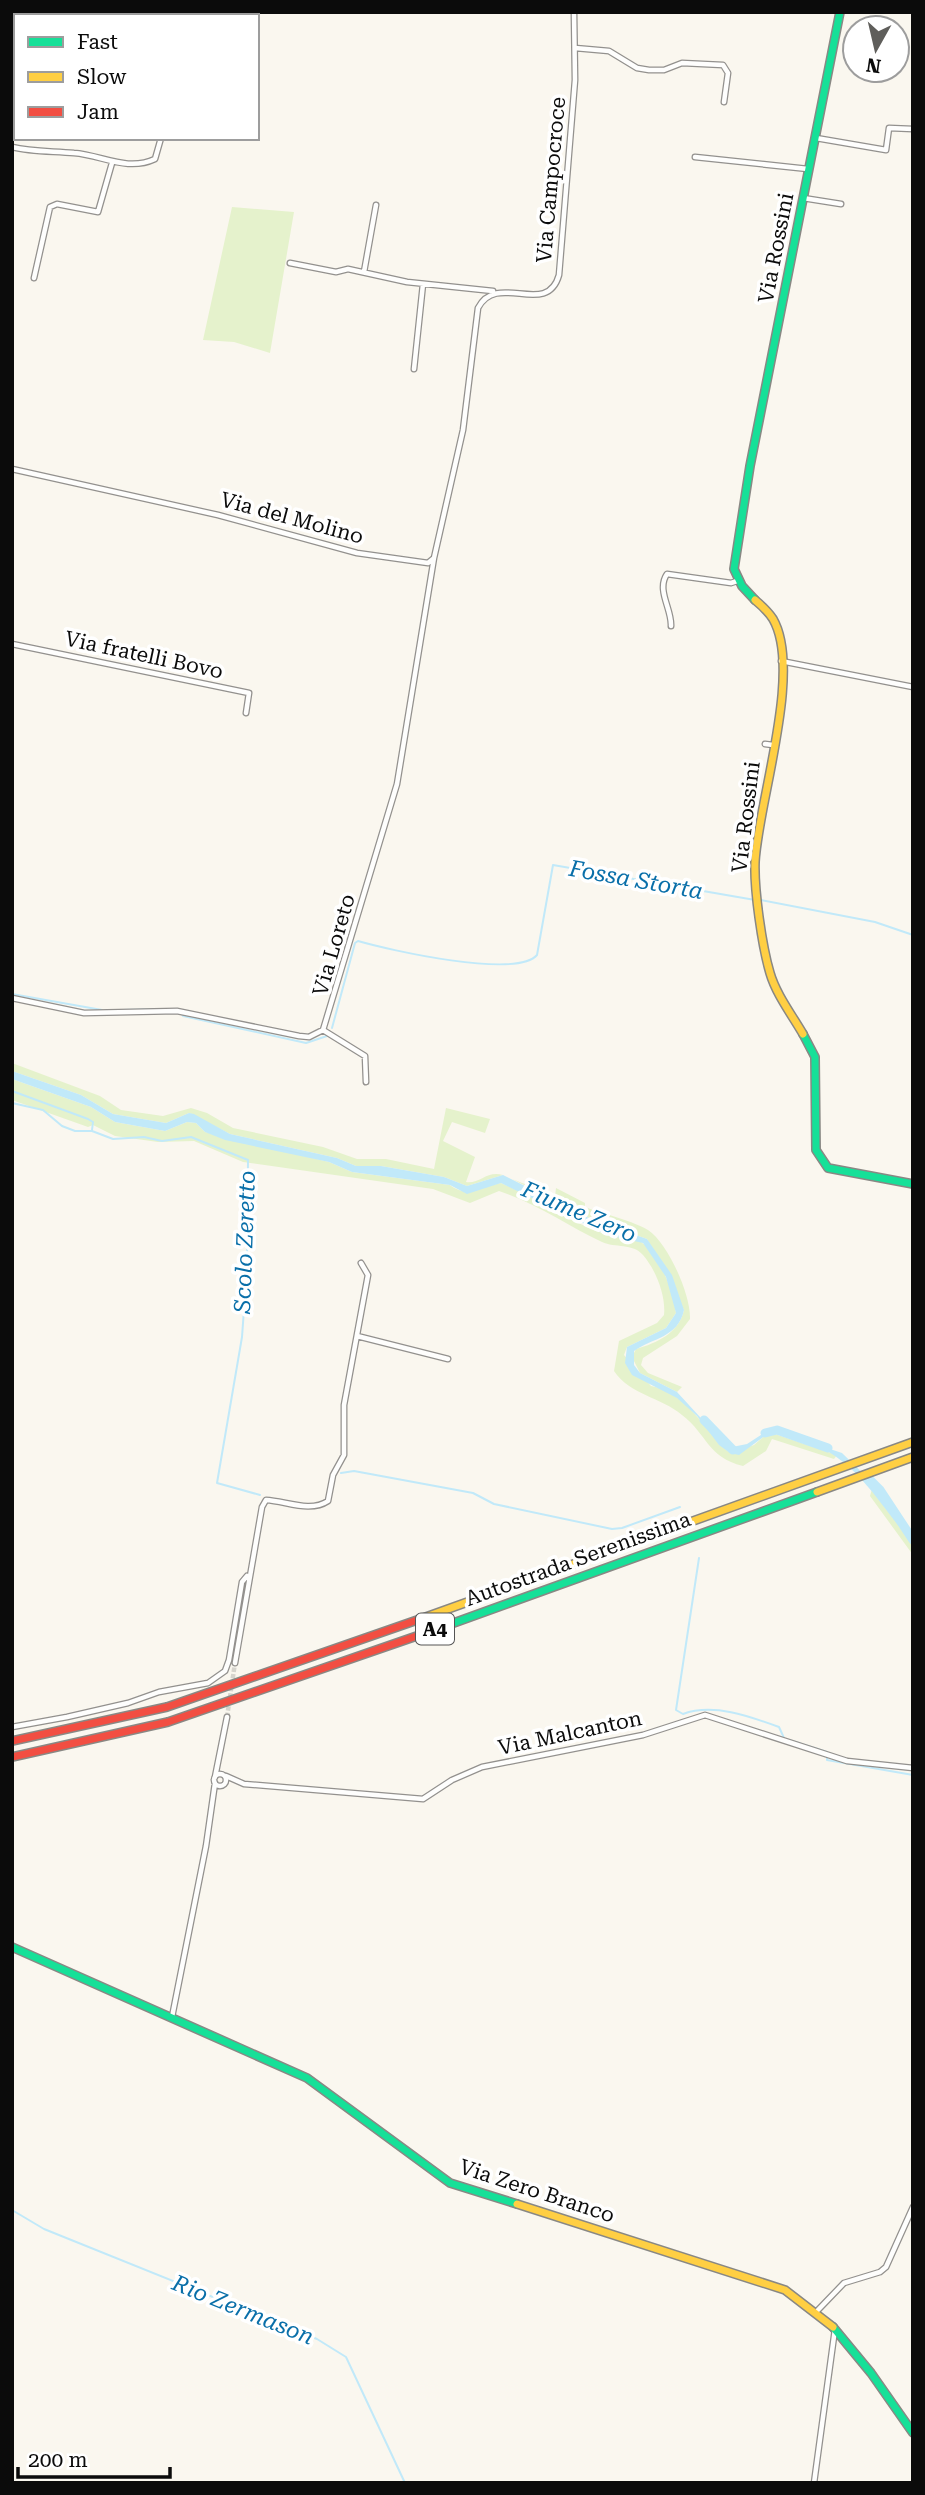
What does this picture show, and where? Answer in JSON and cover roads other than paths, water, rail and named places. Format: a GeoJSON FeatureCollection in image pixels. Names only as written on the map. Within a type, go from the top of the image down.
{"type":"FeatureCollection","features":[{"type":"Feature","properties":{"kind":"main road","name":"Via Rossini"},"geometry":{"type":"LineString","coordinates":[[840,12],[750,466],[736,555],[737,581],[773,621],[781,661],[782,683],[769,745],[755,861],[769,974],[815,1057],[818,1157],[828,1168],[913,1184]]}},
{"type":"Feature","properties":{"kind":"main road","name":"Autostrada Serenissima"},"geometry":{"type":"LineString","coordinates":[[12,1741],[167,1707],[280,1670],[913,1442]]}},
{"type":"Feature","properties":{"kind":"main road","name":"Autostrada Serenissima"},"geometry":{"type":"LineString","coordinates":[[12,1757],[168,1722],[285,1684],[913,1457]]}},
{"type":"Feature","properties":{"kind":"main road","name":"Via Zero Branco"},"geometry":{"type":"LineString","coordinates":[[12,1947],[307,2078],[450,2183],[785,2290],[818,2310],[913,2433]]}},
{"type":"Feature","properties":{"kind":"street","name":"Via Campocroce"},"geometry":{"type":"LineString","coordinates":[[290,263],[336,272],[348,269],[423,284],[494,291],[543,293],[557,281],[562,253],[575,48],[574,12]]}},
{"type":"Feature","properties":{"kind":"street"},"geometry":{"type":"LineString","coordinates":[[575,48],[609,51],[637,68],[649,70],[664,70],[682,63],[723,65],[728,73],[724,102]]}},
{"type":"Feature","properties":{"kind":"street"},"geometry":{"type":"LineString","coordinates":[[816,138],[886,150],[889,128],[913,129]]}},
{"type":"Feature","properties":{"kind":"street"},"geometry":{"type":"LineString","coordinates":[[12,147],[78,153],[112,163],[145,163],[155,159],[160,140]]}},
{"type":"Feature","properties":{"kind":"street","name":"Via Rossini"},"geometry":{"type":"LineString","coordinates":[[695,157],[808,169]]}},
{"type":"Feature","properties":{"kind":"street"},"geometry":{"type":"LineString","coordinates":[[34,278],[50,207],[57,204],[98,212],[112,163]]}},
{"type":"Feature","properties":{"kind":"street"},"geometry":{"type":"LineString","coordinates":[[803,198],[841,204]]}},
{"type":"Feature","properties":{"kind":"street"},"geometry":{"type":"LineString","coordinates":[[364,272],[376,205]]}},
{"type":"Feature","properties":{"kind":"street"},"geometry":{"type":"LineString","coordinates":[[414,369],[423,284]]}},
{"type":"Feature","properties":{"kind":"street"},"geometry":{"type":"LineString","coordinates":[[434,558],[463,429],[478,308],[486,295],[494,291]]}},
{"type":"Feature","properties":{"kind":"street","name":"Via del Molino"},"geometry":{"type":"LineString","coordinates":[[12,469],[218,515],[357,553],[428,563],[434,558]]}},
{"type":"Feature","properties":{"kind":"street","name":"Via Loreto"},"geometry":{"type":"LineString","coordinates":[[323,1031],[343,972],[397,784],[434,558]]}},
{"type":"Feature","properties":{"kind":"street"},"geometry":{"type":"LineString","coordinates":[[671,626],[672,617],[664,599],[664,580],[667,574],[731,583],[737,581]]}},
{"type":"Feature","properties":{"kind":"street","name":"Via fratelli Bovo"},"geometry":{"type":"LineString","coordinates":[[12,644],[249,693],[246,713]]}},
{"type":"Feature","properties":{"kind":"street"},"geometry":{"type":"LineString","coordinates":[[781,661],[913,687]]}},
{"type":"Feature","properties":{"kind":"street"},"geometry":{"type":"LineString","coordinates":[[12,999],[84,1013],[185,1012],[299,1036],[309,1037],[323,1031],[365,1056],[366,1082]]}},
{"type":"Feature","properties":{"kind":"street"},"geometry":{"type":"LineString","coordinates":[[235,1663],[248,1574],[266,1500],[315,1507],[328,1501],[333,1475],[344,1455],[343,1413],[368,1275],[361,1263]]}},
{"type":"Feature","properties":{"kind":"street"},"geometry":{"type":"LineString","coordinates":[[357,1336],[448,1359]]}},
{"type":"Feature","properties":{"kind":"street"},"geometry":{"type":"LineString","coordinates":[[12,1727],[128,1703],[159,1692],[217,1679],[225,1671],[229,1660],[242,1582],[248,1574]]}},
{"type":"Feature","properties":{"kind":"street","name":"Via Malcanton"},"geometry":{"type":"LineString","coordinates":[[214,1793],[233,1781],[423,1799],[452,1780],[482,1767],[643,1735],[699,1715],[830,1757],[858,1763],[913,1768]]}},
{"type":"Feature","properties":{"kind":"street"},"geometry":{"type":"LineString","coordinates":[[172,2017],[227,1717]]}},
{"type":"Feature","properties":{"kind":"street"},"geometry":{"type":"LineString","coordinates":[[218,1767],[233,1781]]}},
{"type":"Feature","properties":{"kind":"street"},"geometry":{"type":"LineString","coordinates":[[215,1780],[225,1775]]}},
{"type":"Feature","properties":{"kind":"street"},"geometry":{"type":"LineString","coordinates":[[215,1780],[224,1785],[225,1775]]}},
{"type":"Feature","properties":{"kind":"street"},"geometry":{"type":"LineString","coordinates":[[818,2310],[844,2283],[886,2267],[913,2207]]}},
{"type":"Feature","properties":{"kind":"street"},"geometry":{"type":"LineString","coordinates":[[814,2483],[835,2329]]}},
{"type":"Feature","properties":{"kind":"water"},"geometry":{"type":"Polygon","coordinates":[[[12,1071],[81,1095],[113,1114],[166,1123],[189,1113],[194,1114],[230,1134],[337,1158],[356,1166],[381,1166],[444,1177],[467,1186],[503,1175],[591,1219],[647,1239],[672,1275],[684,1310],[681,1319],[670,1332],[634,1351],[634,1365],[640,1373],[677,1392],[722,1441],[732,1447],[747,1444],[770,1429],[797,1438],[770,1432],[739,1455],[730,1453],[719,1445],[697,1416],[677,1398],[632,1375],[625,1363],[627,1347],[666,1328],[676,1313],[666,1277],[643,1243],[607,1235],[501,1183],[467,1194],[450,1185],[352,1172],[329,1162],[225,1140],[205,1132],[196,1123],[187,1122],[165,1131],[115,1122],[91,1107],[12,1079],[12,1071]]]}},
{"type":"Feature","properties":{"kind":"water"},"geometry":{"type":"Polygon","coordinates":[[[797,1438],[842,1453],[878,1488],[913,1544],[854,1472],[838,1458],[797,1438]]]}},
{"type":"Feature","properties":{"kind":"waterway","name":"Fossa Storta"},"geometry":{"type":"LineString","coordinates":[[332,1028],[355,943],[358,941],[423,956],[479,963],[525,962],[537,955],[553,865],[755,900]]}},
{"type":"Feature","properties":{"kind":"waterway","name":"Fossa Storta"},"geometry":{"type":"LineString","coordinates":[[761,900],[875,922],[913,935]]}},
{"type":"Feature","properties":{"kind":"waterway","name":"Fossa Storta"},"geometry":{"type":"LineString","coordinates":[[12,994],[102,1010]]}},
{"type":"Feature","properties":{"kind":"waterway","name":"Fossa Storta"},"geometry":{"type":"LineString","coordinates":[[122,1010],[178,1009]]}},
{"type":"Feature","properties":{"kind":"waterway","name":"Fossa Storta"},"geometry":{"type":"LineString","coordinates":[[181,1013],[183,1016],[306,1043],[327,1036]]}},
{"type":"Feature","properties":{"kind":"waterway"},"geometry":{"type":"LineString","coordinates":[[12,1091],[88,1119],[93,1122],[92,1130]]}},
{"type":"Feature","properties":{"kind":"waterway","name":"Scolo Zeretto"},"geometry":{"type":"LineString","coordinates":[[12,1103],[43,1110],[62,1126],[75,1131],[92,1131],[113,1139],[144,1137],[162,1141],[191,1137],[248,1160],[247,1268],[242,1337],[217,1483],[260,1495]]}},
{"type":"Feature","properties":{"kind":"waterway","name":"Fiume Zero"},"geometry":{"type":"LineString","coordinates":[[704,1420],[733,1450]]}},
{"type":"Feature","properties":{"kind":"waterway","name":"Fiume Zero"},"geometry":{"type":"LineString","coordinates":[[765,1433],[777,1430],[828,1448]]}},
{"type":"Feature","properties":{"kind":"waterway","name":"Scolo Zeretto"},"geometry":{"type":"LineString","coordinates":[[341,1473],[354,1471],[473,1493],[494,1504],[612,1529],[622,1528],[680,1507]]}},
{"type":"Feature","properties":{"kind":"waterway","name":"Fiume Zero"},"geometry":{"type":"LineString","coordinates":[[869,1479],[880,1490],[913,1540]]}},
{"type":"Feature","properties":{"kind":"waterway","name":"Scolo Zeretto"},"geometry":{"type":"LineString","coordinates":[[699,1558],[676,1710],[683,1714],[719,1710],[743,1715],[779,1727],[784,1738]]}},
{"type":"Feature","properties":{"kind":"waterway","name":"Scolo Zeretto"},"geometry":{"type":"LineString","coordinates":[[789,1740],[827,1752]]}},
{"type":"Feature","properties":{"kind":"waterway","name":"Scolo Zeretto"},"geometry":{"type":"LineString","coordinates":[[827,1757],[827,1760],[913,1775]]}},
{"type":"Feature","properties":{"kind":"waterway","name":"Rio Zermason"},"geometry":{"type":"LineString","coordinates":[[12,2210],[44,2229],[317,2339],[346,2357],[405,2483]]}},
{"type":"Feature","properties":{"kind":"tunnel"},"geometry":{"type":"LineString","coordinates":[[227,1717],[235,1663]]}}]}
